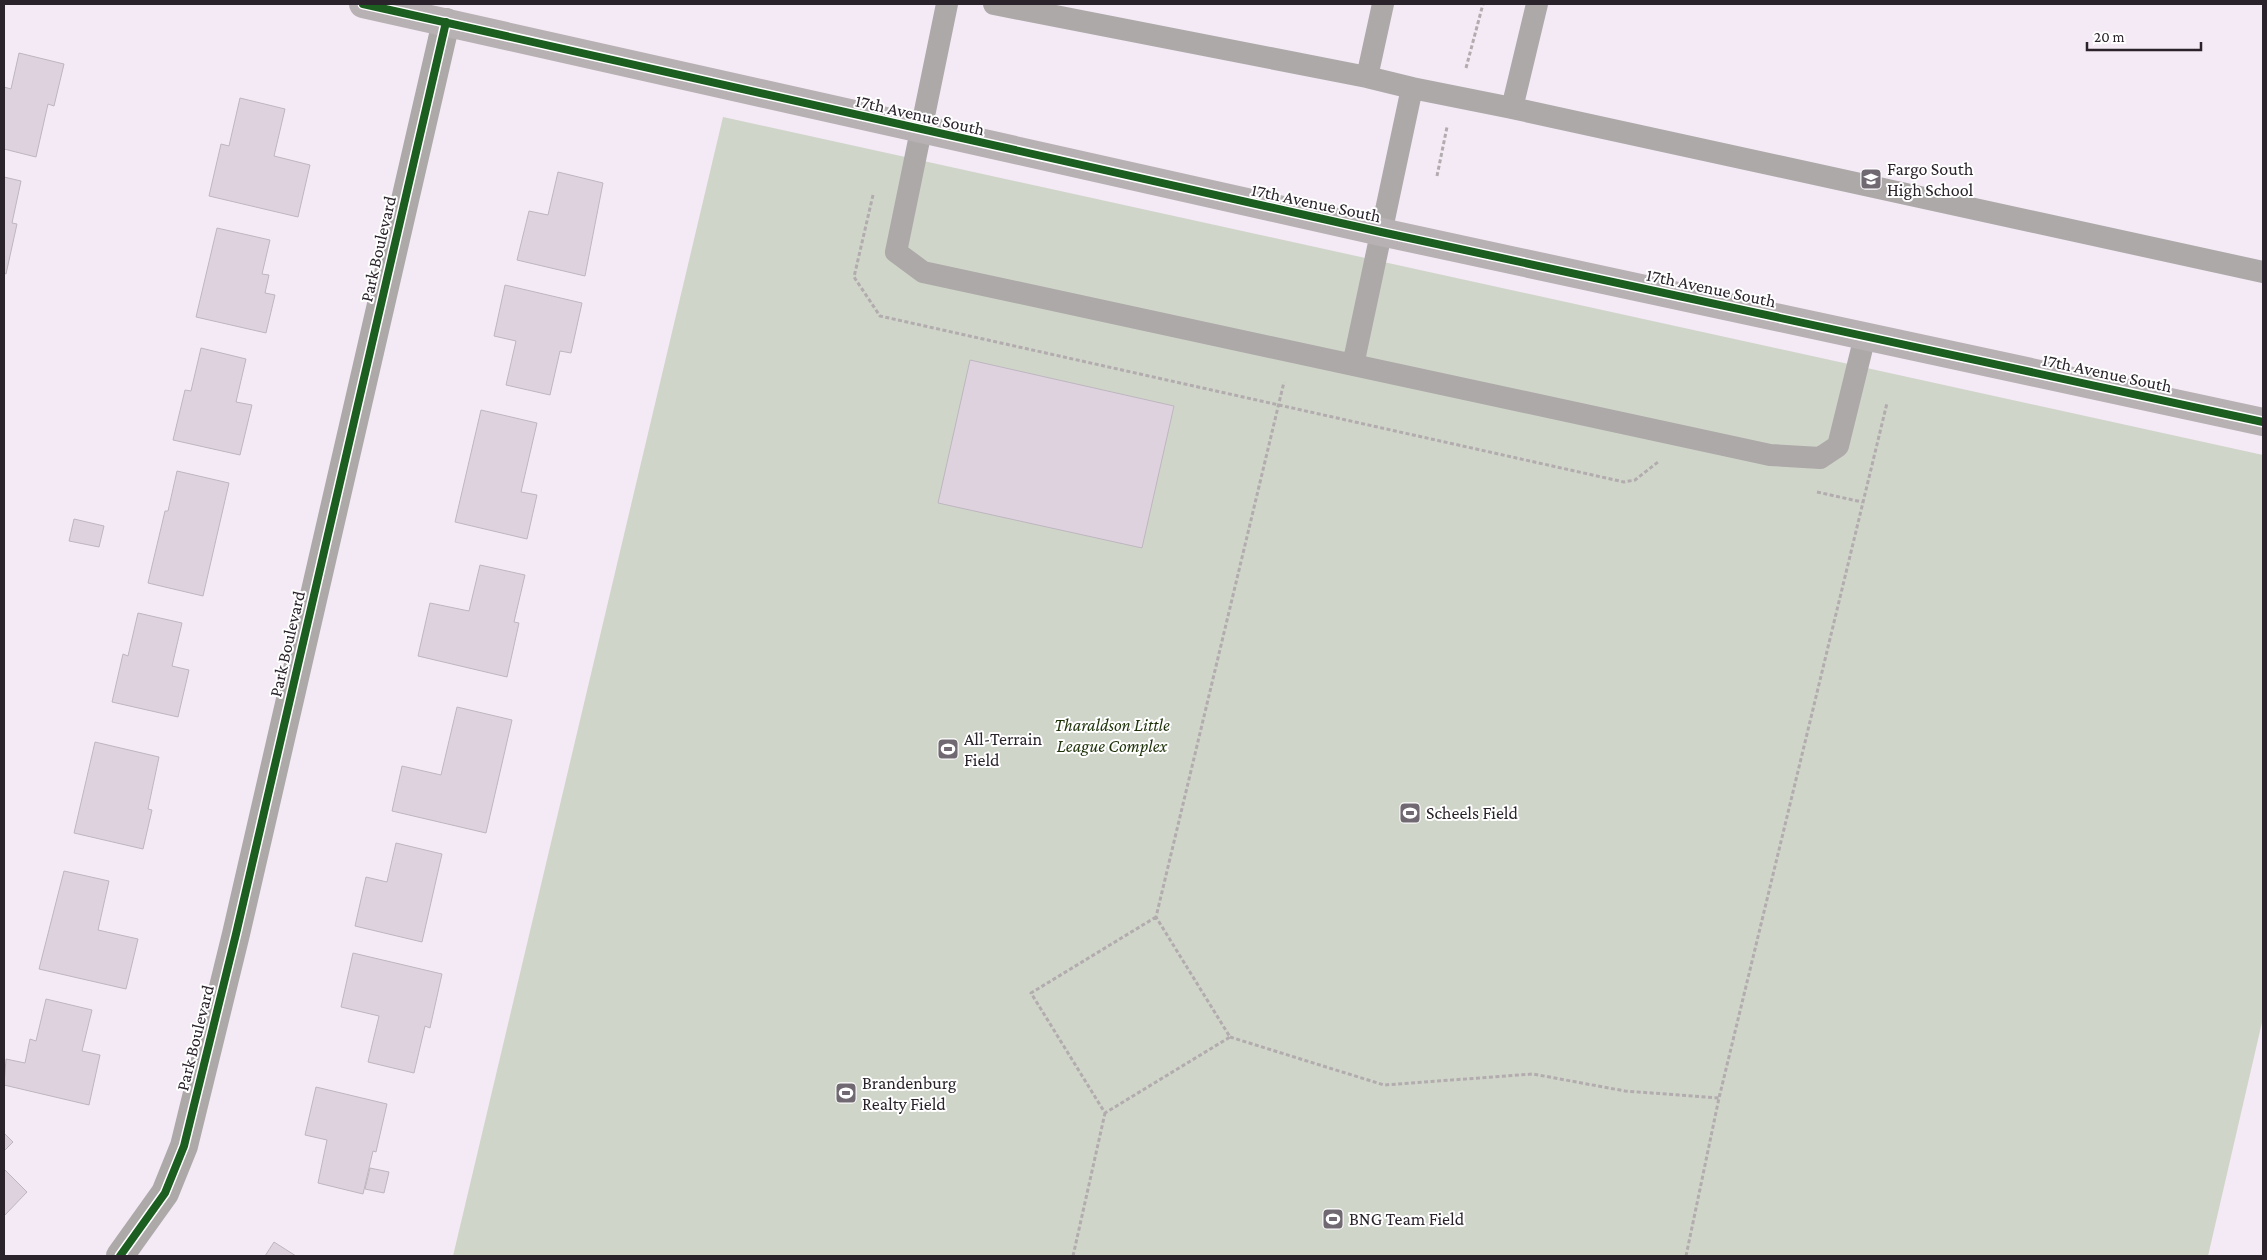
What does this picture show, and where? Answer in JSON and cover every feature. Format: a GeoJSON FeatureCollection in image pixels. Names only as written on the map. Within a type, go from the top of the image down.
{"type":"FeatureCollection","features":[{"type":"Feature","properties":{"kind":"street","name":"17th Avenue South"},"geometry":{"type":"LineString","coordinates":[[363,4],[1381,232],[2263,422]]}},
{"type":"Feature","properties":{"kind":"street","name":"Park Boulevard"},"geometry":{"type":"LineString","coordinates":[[120,1256],[165,1193],[184,1146],[236,934],[446,22]]}},
{"type":"Feature","properties":{"kind":"lane"},"geometry":{"type":"LineString","coordinates":[[947,4],[896,252],[923,272],[1770,455],[1820,458],[1838,446],[1849,409],[1865,336]]}},
{"type":"Feature","properties":{"kind":"lane"},"geometry":{"type":"LineString","coordinates":[[994,4],[1367,77],[2263,272]]}},
{"type":"Feature","properties":{"kind":"lane"},"geometry":{"type":"LineString","coordinates":[[1367,77],[1383,4]]}},
{"type":"Feature","properties":{"kind":"lane"},"geometry":{"type":"LineString","coordinates":[[1512,108],[1537,4]]}},
{"type":"Feature","properties":{"kind":"lane"},"geometry":{"type":"LineString","coordinates":[[1353,365],[1412,88]]}},
{"type":"Feature","properties":{"kind":"path"},"geometry":{"type":"LineString","coordinates":[[874,188],[854,277],[880,316],[1624,482],[1635,480],[1663,458]]}},
{"type":"Feature","properties":{"kind":"path"},"geometry":{"type":"LineString","coordinates":[[1291,352],[1156,917],[1230,1037],[1384,1085],[1533,1074],[1626,1091],[1719,1098]]}},
{"type":"Feature","properties":{"kind":"path"},"geometry":{"type":"LineString","coordinates":[[1686,1256],[1719,1098],[1862,502],[1888,403]]}},
{"type":"Feature","properties":{"kind":"path"},"geometry":{"type":"LineString","coordinates":[[1815,491],[1862,502]]}},
{"type":"Feature","properties":{"kind":"path"},"geometry":{"type":"LineString","coordinates":[[1073,1256],[1105,1113],[1031,993],[1156,917]]}},
{"type":"Feature","properties":{"kind":"path"},"geometry":{"type":"LineString","coordinates":[[1105,1113],[1230,1037]]}},
{"type":"Feature","properties":{"kind":"green space","name":"Tharaldson Little League Complex"},"geometry":{"type":"Polygon","coordinates":[[[723,117],[2263,455],[2263,1018],[2208,1256],[453,1256],[723,117]]]}},
{"type":"Feature","properties":{"kind":"building"},"geometry":{"type":"Polygon","coordinates":[[[19,53],[64,64],[54,106],[48,104],[36,157],[4,149],[4,87],[11,89],[19,53]]]}},
{"type":"Feature","properties":{"kind":"building"},"geometry":{"type":"Polygon","coordinates":[[[240,98],[285,109],[274,156],[310,165],[298,217],[209,196],[221,144],[229,146],[240,98]]]}},
{"type":"Feature","properties":{"kind":"building"},"geometry":{"type":"Polygon","coordinates":[[[558,172],[603,183],[585,276],[517,260],[529,211],[548,215],[558,172]]]}},
{"type":"Feature","properties":{"kind":"building"},"geometry":{"type":"Polygon","coordinates":[[[4,177],[21,181],[12,223],[17,224],[6,274],[4,273],[4,177]]]}},
{"type":"Feature","properties":{"kind":"building"},"geometry":{"type":"Polygon","coordinates":[[[217,228],[270,240],[262,274],[269,275],[265,293],[275,295],[266,333],[196,317],[217,228]]]}},
{"type":"Feature","properties":{"kind":"building"},"geometry":{"type":"Polygon","coordinates":[[[505,285],[582,303],[571,353],[560,351],[550,395],[506,385],[516,341],[494,336],[505,285]]]}},
{"type":"Feature","properties":{"kind":"building"},"geometry":{"type":"Polygon","coordinates":[[[201,348],[246,359],[236,402],[252,405],[240,455],[173,440],[185,390],[191,391],[201,348]]]}},
{"type":"Feature","properties":{"kind":"building"},"geometry":{"type":"Polygon","coordinates":[[[970,360],[1174,406],[1142,548],[938,503],[970,360]]]}},
{"type":"Feature","properties":{"kind":"building"},"geometry":{"type":"Polygon","coordinates":[[[481,410],[537,423],[521,492],[537,495],[527,539],[455,522],[481,410]]]}},
{"type":"Feature","properties":{"kind":"building"},"geometry":{"type":"Polygon","coordinates":[[[177,471],[229,483],[203,596],[148,583],[165,511],[168,511],[177,471]]]}},
{"type":"Feature","properties":{"kind":"building"},"geometry":{"type":"Polygon","coordinates":[[[74,519],[104,526],[99,547],[69,541],[74,519]]]}},
{"type":"Feature","properties":{"kind":"building"},"geometry":{"type":"Polygon","coordinates":[[[480,565],[525,575],[514,622],[519,623],[507,677],[418,656],[430,603],[469,611],[480,565]]]}},
{"type":"Feature","properties":{"kind":"building"},"geometry":{"type":"Polygon","coordinates":[[[138,613],[182,623],[172,666],[189,670],[178,717],[112,702],[123,654],[128,656],[138,613]]]}},
{"type":"Feature","properties":{"kind":"building"},"geometry":{"type":"Polygon","coordinates":[[[457,707],[512,720],[486,833],[392,811],[402,766],[441,775],[457,707]]]}},
{"type":"Feature","properties":{"kind":"building"},"geometry":{"type":"Polygon","coordinates":[[[95,742],[159,757],[148,809],[152,810],[143,849],[74,833],[95,742]]]}},
{"type":"Feature","properties":{"kind":"building"},"geometry":{"type":"Polygon","coordinates":[[[396,843],[442,854],[422,942],[355,926],[366,877],[387,882],[396,843]]]}},
{"type":"Feature","properties":{"kind":"building"},"geometry":{"type":"Polygon","coordinates":[[[64,871],[109,881],[98,930],[138,939],[126,989],[39,969],[64,871]]]}},
{"type":"Feature","properties":{"kind":"building"},"geometry":{"type":"Polygon","coordinates":[[[353,953],[442,974],[430,1028],[425,1026],[414,1073],[368,1062],[379,1016],[341,1007],[353,953]]]}},
{"type":"Feature","properties":{"kind":"building"},"geometry":{"type":"Polygon","coordinates":[[[46,999],[92,1010],[82,1051],[100,1055],[89,1105],[4,1085],[6,1059],[25,1063],[30,1039],[36,1041],[46,999]]]}},
{"type":"Feature","properties":{"kind":"building"},"geometry":{"type":"Polygon","coordinates":[[[316,1087],[387,1104],[376,1152],[373,1151],[363,1194],[318,1183],[327,1140],[305,1135],[316,1087]]]}},
{"type":"Feature","properties":{"kind":"building"},"geometry":{"type":"Polygon","coordinates":[[[4,1133],[13,1142],[4,1151],[4,1133]]]}},
{"type":"Feature","properties":{"kind":"building"},"geometry":{"type":"Polygon","coordinates":[[[370,1168],[389,1172],[384,1193],[365,1189],[370,1168]]]}},
{"type":"Feature","properties":{"kind":"building"},"geometry":{"type":"Polygon","coordinates":[[[4,1169],[27,1192],[4,1216],[4,1169]]]}},
{"type":"Feature","properties":{"kind":"building"},"geometry":{"type":"Polygon","coordinates":[[[274,1242],[296,1256],[265,1256],[274,1242]]]}},
{"type":"Feature","properties":{"kind":"cycle path"},"geometry":{"type":"LineString","coordinates":[[363,4],[1381,232],[2263,422]]}},
{"type":"Feature","properties":{"kind":"cycle path"},"geometry":{"type":"LineString","coordinates":[[120,1256],[165,1193],[184,1146],[236,934],[446,22]]}},
{"type":"Feature","properties":{"kind":"place","name":"Fargo South High School"},"geometry":{"type":"Point","coordinates":[1871,179]}},
{"type":"Feature","properties":{"kind":"place","name":"All-Terrain Field"},"geometry":{"type":"Point","coordinates":[948,749]}},
{"type":"Feature","properties":{"kind":"place","name":"Scheels Field"},"geometry":{"type":"Point","coordinates":[1410,813]}},
{"type":"Feature","properties":{"kind":"place","name":"Brandenburg Realty Field"},"geometry":{"type":"Point","coordinates":[846,1093]}},
{"type":"Feature","properties":{"kind":"place","name":"BNG Team Field"},"geometry":{"type":"Point","coordinates":[1333,1219]}}]}
